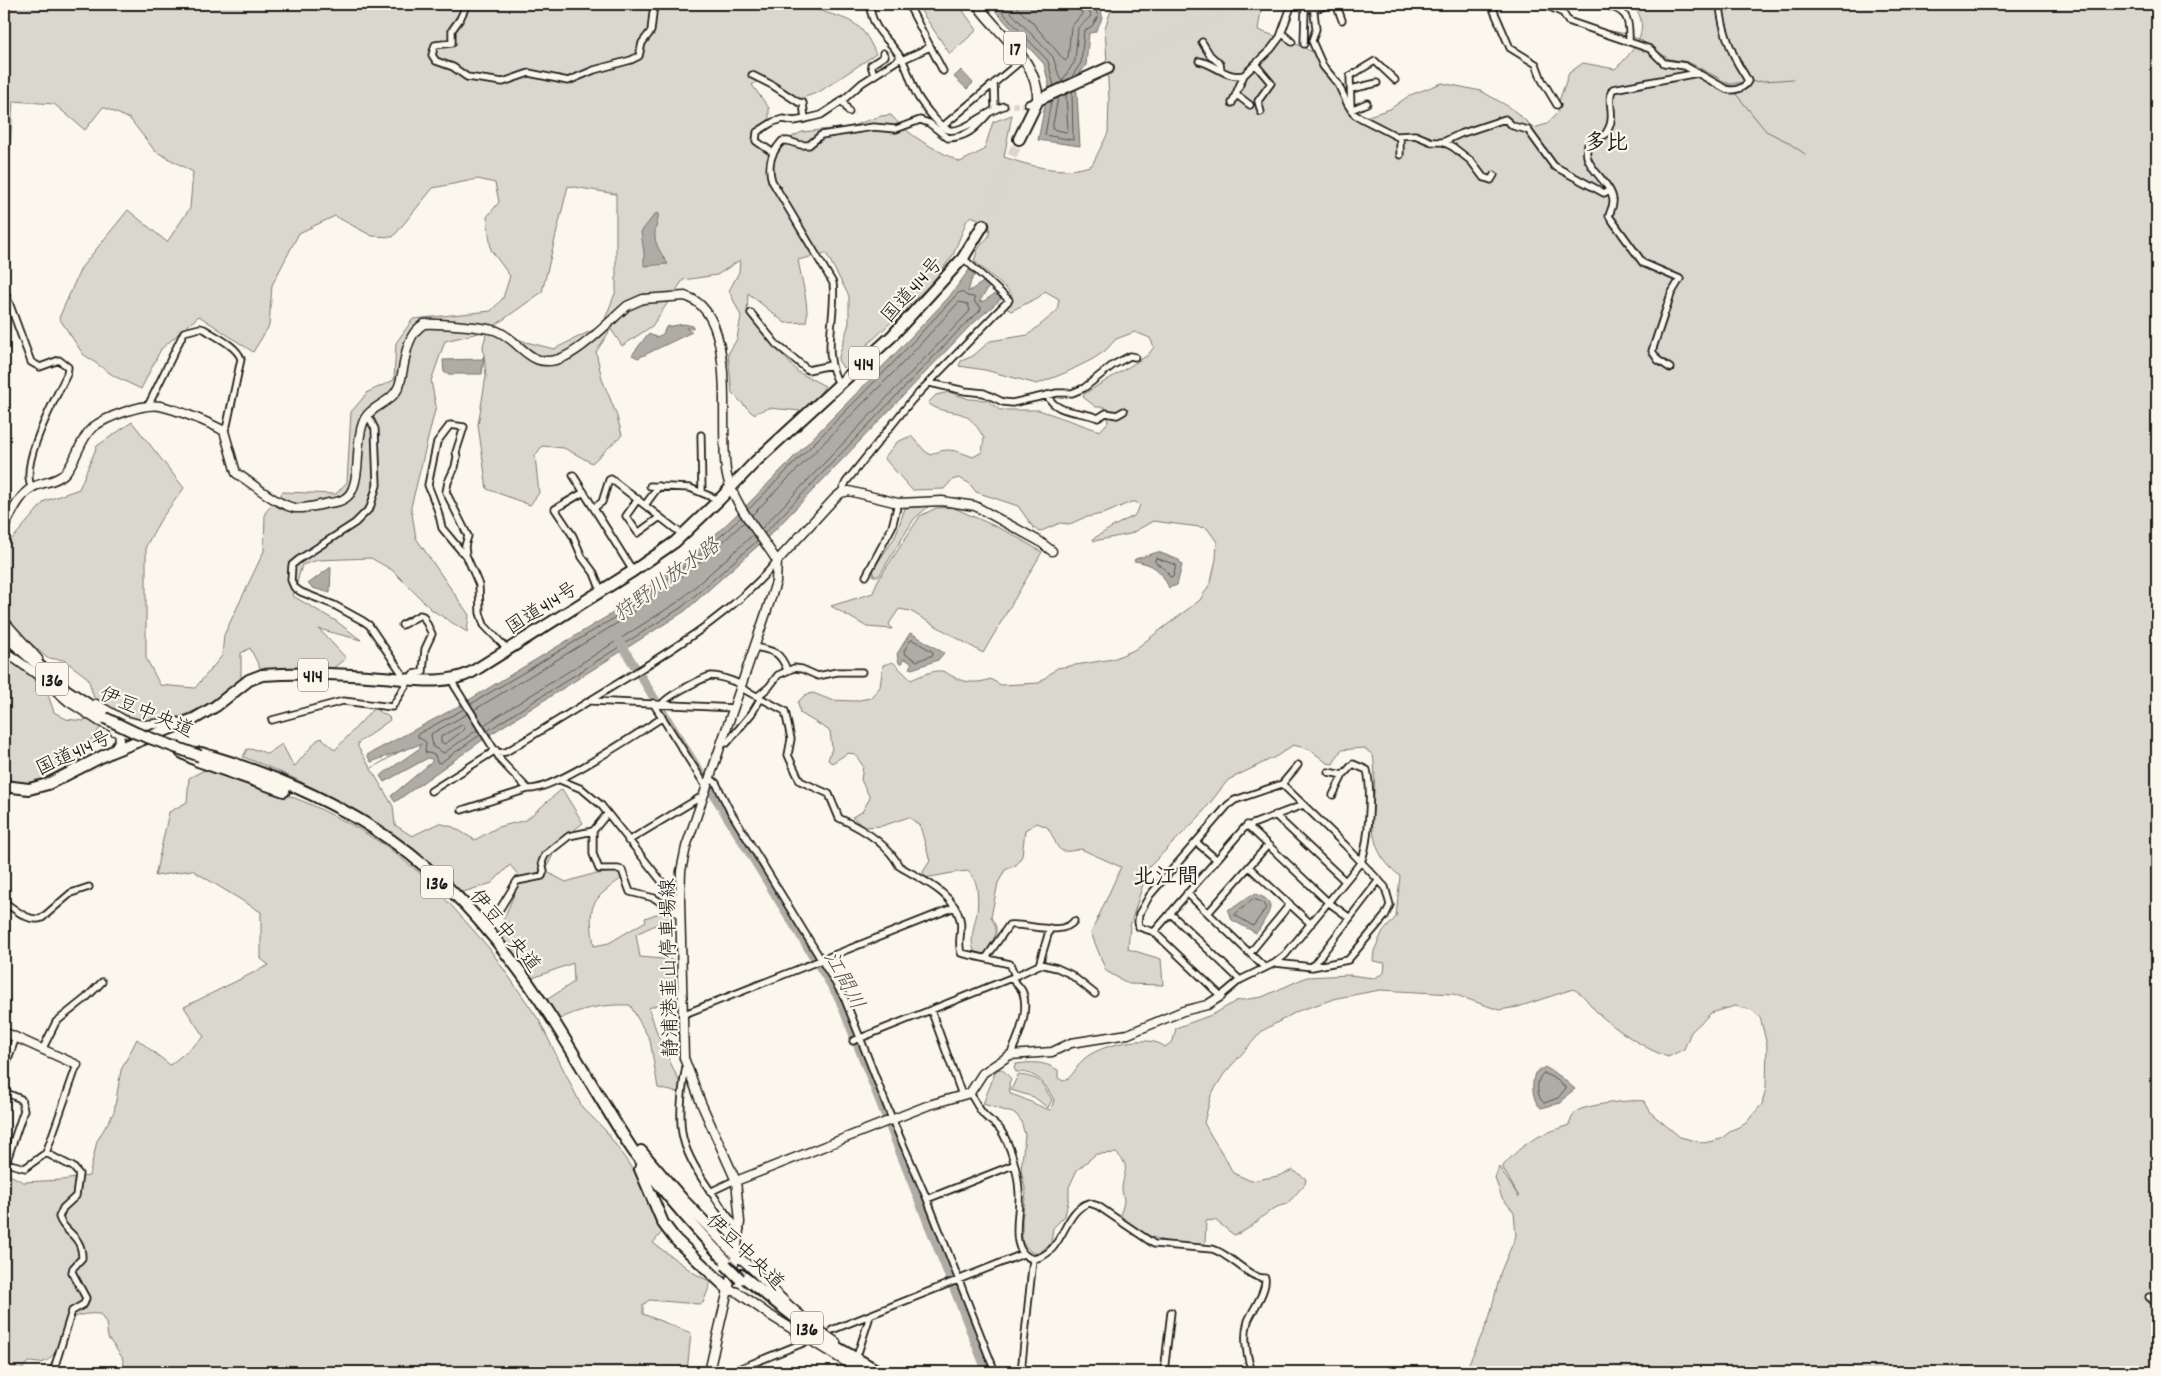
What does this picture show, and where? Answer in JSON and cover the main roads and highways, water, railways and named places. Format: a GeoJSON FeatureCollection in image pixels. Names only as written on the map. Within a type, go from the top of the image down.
{"type":"FeatureCollection","features":[{"type":"Feature","properties":{"kind":"highway"},"geometry":{"type":"LineString","coordinates":[[1019,139],[1037,101],[1108,68]]}},
{"type":"Feature","properties":{"kind":"highway","name":"国道414号"},"geometry":{"type":"LineString","coordinates":[[4,786],[23,790],[42,787],[111,752],[188,722],[216,706],[249,680],[262,675],[452,679],[472,672],[633,571],[683,535],[719,500],[733,492],[755,462],[886,342],[963,258],[983,224]]}},
{"type":"Feature","properties":{"kind":"highway"},"geometry":{"type":"LineString","coordinates":[[4,627],[25,646]]}},
{"type":"Feature","properties":{"kind":"highway"},"geometry":{"type":"LineString","coordinates":[[4,637],[39,676]]}},
{"type":"Feature","properties":{"kind":"highway","name":"伊豆中央道"},"geometry":{"type":"LineString","coordinates":[[4,637],[66,693],[105,717],[143,736],[255,774],[320,802],[359,823],[402,852],[450,893],[514,969],[617,1129],[664,1192],[726,1263],[796,1324],[871,1372]]}},
{"type":"Feature","properties":{"kind":"highway"},"geometry":{"type":"LineString","coordinates":[[168,742],[168,736],[173,727]]}},
{"type":"Feature","properties":{"kind":"highway"},"geometry":{"type":"LineString","coordinates":[[148,737],[212,752],[250,764],[298,787],[320,802]]}},
{"type":"Feature","properties":{"kind":"highway"},"geometry":{"type":"LineString","coordinates":[[148,737],[198,761],[320,802]]}},
{"type":"Feature","properties":{"kind":"highway"},"geometry":{"type":"LineString","coordinates":[[617,1129],[736,1255]]}},
{"type":"Feature","properties":{"kind":"highway"},"geometry":{"type":"LineString","coordinates":[[617,1129],[645,1177],[663,1223],[675,1239],[728,1289]]}},
{"type":"Feature","properties":{"kind":"highway","name":"伊豆中央道"},"geometry":{"type":"LineString","coordinates":[[740,1277],[824,1340],[880,1372]]}},
{"type":"Feature","properties":{"kind":"main road","name":"17"},"geometry":{"type":"LineString","coordinates":[[977,4],[1023,59],[1035,79],[1037,101]]}},
{"type":"Feature","properties":{"kind":"water"},"geometry":{"type":"Polygon","coordinates":[[[989,4],[1098,4],[1102,15],[1101,21],[1095,32],[1089,33],[1086,65],[1076,79],[1080,146],[1038,140],[1049,85],[1044,64],[989,4]]]}},
{"type":"Feature","properties":{"kind":"water"},"geometry":{"type":"Polygon","coordinates":[[[961,70],[973,83],[967,89],[954,77],[961,70]]]}},
{"type":"Feature","properties":{"kind":"water"},"geometry":{"type":"Polygon","coordinates":[[[658,213],[655,238],[659,250],[668,264],[644,266],[641,232],[655,214],[658,213]]]}},
{"type":"Feature","properties":{"kind":"water","name":"狩野川放水路"},"geometry":{"type":"Polygon","coordinates":[[[969,270],[975,275],[968,292],[983,282],[989,287],[979,302],[996,293],[1002,298],[969,327],[771,534],[685,611],[494,732],[395,802],[391,796],[432,762],[432,759],[428,758],[384,782],[380,776],[420,748],[421,744],[371,762],[367,755],[459,706],[613,613],[701,548],[749,503],[890,359],[949,297],[969,270]]]}},
{"type":"Feature","properties":{"kind":"water"},"geometry":{"type":"Polygon","coordinates":[[[684,324],[693,326],[693,328],[686,328],[692,332],[638,358],[632,355],[648,334],[657,337],[663,334],[666,327],[684,324]]]}},
{"type":"Feature","properties":{"kind":"water"},"geometry":{"type":"Polygon","coordinates":[[[484,356],[482,374],[447,374],[444,372],[443,360],[482,359],[484,356]]]}},
{"type":"Feature","properties":{"kind":"water"},"geometry":{"type":"Polygon","coordinates":[[[1158,552],[1179,560],[1182,565],[1177,585],[1169,588],[1160,572],[1152,566],[1134,561],[1135,559],[1158,552]]]}},
{"type":"Feature","properties":{"kind":"water"},"geometry":{"type":"Polygon","coordinates":[[[331,567],[330,593],[313,588],[308,584],[331,567]]]}},
{"type":"Feature","properties":{"kind":"water"},"geometry":{"type":"Polygon","coordinates":[[[910,633],[944,653],[938,660],[912,669],[909,668],[912,663],[904,659],[901,664],[899,663],[897,654],[910,633]]]}},
{"type":"Feature","properties":{"kind":"water"},"geometry":{"type":"Polygon","coordinates":[[[1255,894],[1268,900],[1270,906],[1268,914],[1256,933],[1232,920],[1228,912],[1229,909],[1255,894]]]}},
{"type":"Feature","properties":{"kind":"water"},"geometry":{"type":"Polygon","coordinates":[[[1545,1067],[1560,1076],[1575,1089],[1561,1103],[1541,1108],[1534,1097],[1533,1082],[1535,1073],[1545,1067]]]}},
{"type":"Feature","properties":{"kind":"waterway"},"geometry":{"type":"LineString","coordinates":[[1552,4],[1563,10]]}},
{"type":"Feature","properties":{"kind":"waterway"},"geometry":{"type":"LineString","coordinates":[[1567,15],[1574,20]]}},
{"type":"Feature","properties":{"kind":"waterway"},"geometry":{"type":"LineString","coordinates":[[1601,29],[1626,34]]}},
{"type":"Feature","properties":{"kind":"waterway"},"geometry":{"type":"LineString","coordinates":[[1632,37],[1648,45]]}},
{"type":"Feature","properties":{"kind":"waterway"},"geometry":{"type":"LineString","coordinates":[[1654,49],[1669,59],[1688,62],[1730,84],[1732,87]]}},
{"type":"Feature","properties":{"kind":"waterway"},"geometry":{"type":"LineString","coordinates":[[1750,82],[1793,79]]}},
{"type":"Feature","properties":{"kind":"waterway"},"geometry":{"type":"LineString","coordinates":[[1731,84],[1743,82]]}},
{"type":"Feature","properties":{"kind":"waterway"},"geometry":{"type":"LineString","coordinates":[[1735,93],[1766,131],[1786,141],[1805,154]]}},
{"type":"Feature","properties":{"kind":"waterway","name":"江間川"},"geometry":{"type":"LineString","coordinates":[[619,641],[839,998],[987,1372]]}},
{"type":"Feature","properties":{"kind":"waterway"},"geometry":{"type":"LineString","coordinates":[[372,768],[404,749]]}},
{"type":"Feature","properties":{"kind":"tunnel"},"geometry":{"type":"LineString","coordinates":[[1108,68],[1241,4]]}},
{"type":"Feature","properties":{"kind":"tunnel"},"geometry":{"type":"LineString","coordinates":[[1004,106],[1028,104]]}},
{"type":"Feature","properties":{"kind":"tunnel"},"geometry":{"type":"LineString","coordinates":[[983,225],[1019,139]]}},
{"type":"Feature","properties":{"kind":"district","name":"多比"},"geometry":{"type":"Point","coordinates":[1606,141]}},
{"type":"Feature","properties":{"kind":"district","name":"北江間"},"geometry":{"type":"Point","coordinates":[1166,875]}}]}
